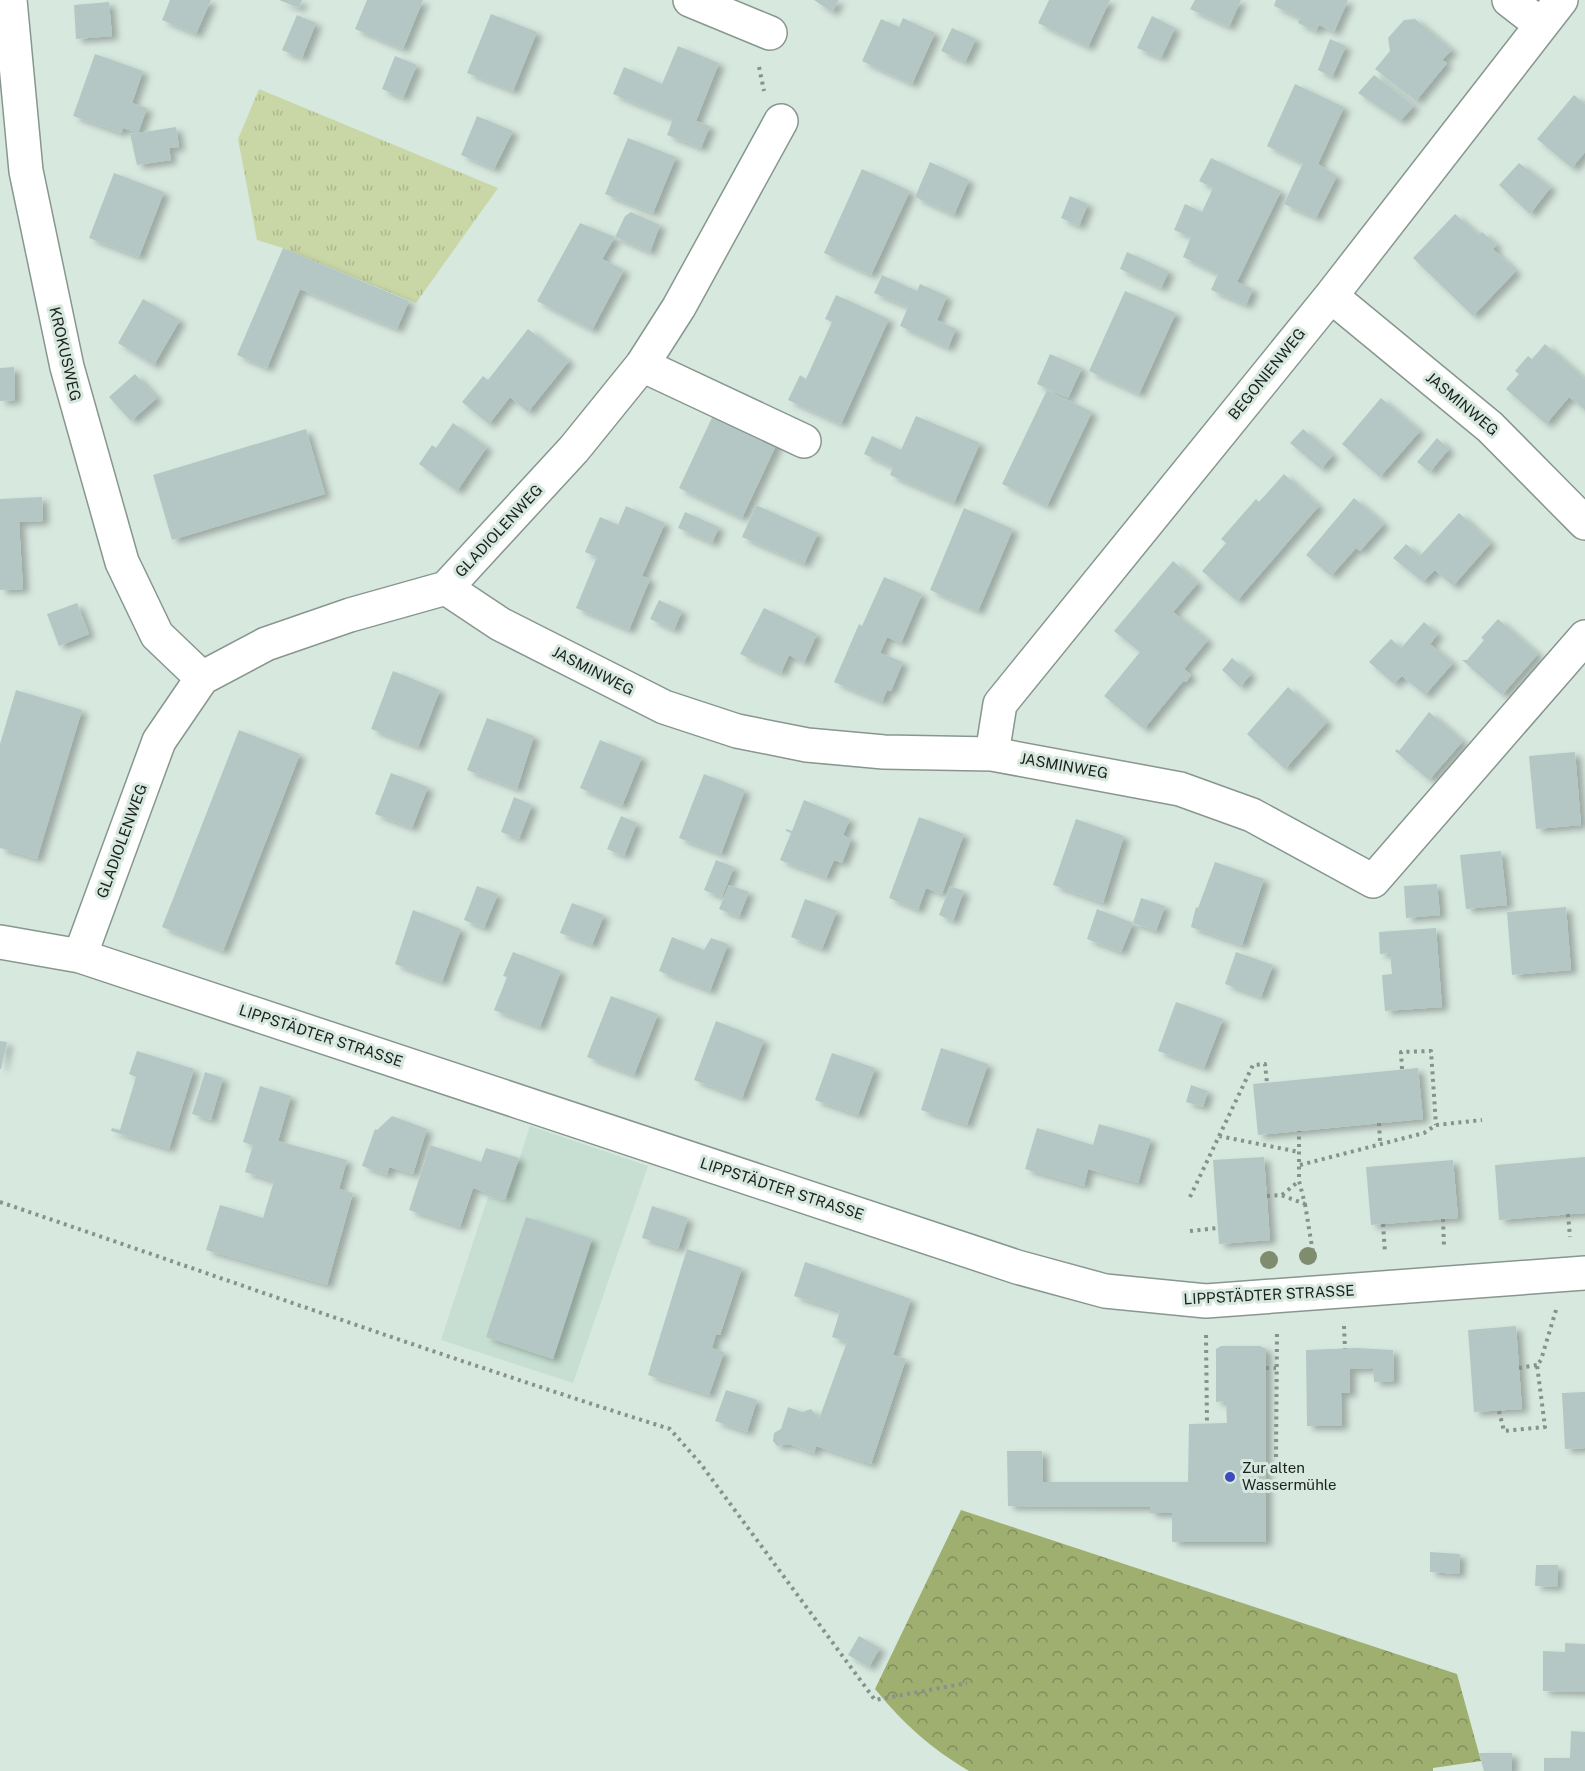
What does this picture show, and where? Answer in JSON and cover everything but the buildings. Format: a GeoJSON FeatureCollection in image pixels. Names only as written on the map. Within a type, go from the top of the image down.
{"type":"FeatureCollection","features":[{"type":"Feature","properties":{"kind":"street","name":"KROKUSWEG"},"geometry":{"type":"LineString","coordinates":[[10,0],[26,171],[67,367],[112,527],[122,562],[157,635],[202,678]]}},
{"type":"Feature","properties":{"kind":"street"},"geometry":{"type":"LineString","coordinates":[[690,0],[770,33]]}},
{"type":"Feature","properties":{"kind":"street"},"geometry":{"type":"LineString","coordinates":[[1509,0],[1540,24]]}},
{"type":"Feature","properties":{"kind":"street","name":"BEGONIENWEG"},"geometry":{"type":"LineString","coordinates":[[992,754],[1000,704],[1331,296],[1540,24],[1561,0]]}},
{"type":"Feature","properties":{"kind":"street","name":"GLADIOLENWEG"},"geometry":{"type":"LineString","coordinates":[[80,956],[159,741],[202,678],[266,644],[350,615],[446,588],[574,449],[642,365],[679,307],[781,121]]}},
{"type":"Feature","properties":{"kind":"street","name":"JASMINWEG"},"geometry":{"type":"LineString","coordinates":[[1331,296],[1490,427],[1585,523]]}},
{"type":"Feature","properties":{"kind":"street"},"geometry":{"type":"LineString","coordinates":[[642,365],[804,441]]}},
{"type":"Feature","properties":{"kind":"street","name":"JASMINWEG"},"geometry":{"type":"LineString","coordinates":[[446,588],[500,624],[664,707],[737,731],[807,745],[884,752],[992,754],[1180,789],[1252,815],[1373,881],[1585,637]]}},
{"type":"Feature","properties":{"kind":"street","name":"LIPPSTÄDTER STRASSE"},"geometry":{"type":"LineString","coordinates":[[0,942],[80,956],[1017,1267],[1105,1291],[1206,1301],[1320,1295],[1570,1274]]}},
{"type":"Feature","properties":{"kind":"path"},"geometry":{"type":"LineString","coordinates":[[770,33],[754,55],[764,89],[759,104],[781,121]]}},
{"type":"Feature","properties":{"kind":"path"},"geometry":{"type":"LineString","coordinates":[[1402,1069],[1401,1052],[1431,1051],[1436,1125]]}},
{"type":"Feature","properties":{"kind":"path"},"geometry":{"type":"LineString","coordinates":[[1190,1197],[1253,1065],[1265,1064],[1267,1083]]}},
{"type":"Feature","properties":{"kind":"path"},"geometry":{"type":"LineString","coordinates":[[1300,1165],[1380,1142],[1424,1133],[1436,1125],[1482,1120]]}},
{"type":"Feature","properties":{"kind":"path"},"geometry":{"type":"LineString","coordinates":[[1378,1123],[1380,1142]]}},
{"type":"Feature","properties":{"kind":"path"},"geometry":{"type":"LineString","coordinates":[[1299,1131],[1299,1181],[1305,1203],[1320,1295]]}},
{"type":"Feature","properties":{"kind":"path"},"geometry":{"type":"LineString","coordinates":[[1219,1136],[1299,1152]]}},
{"type":"Feature","properties":{"kind":"path"},"geometry":{"type":"LineString","coordinates":[[1281,1195],[1299,1181]]}},
{"type":"Feature","properties":{"kind":"path"},"geometry":{"type":"LineString","coordinates":[[1267,1196],[1281,1195],[1305,1203]]}},
{"type":"Feature","properties":{"kind":"path"},"geometry":{"type":"LineString","coordinates":[[0,1202],[292,1301],[404,1343],[670,1429],[700,1463],[875,1700],[967,1683]]}},
{"type":"Feature","properties":{"kind":"path"},"geometry":{"type":"LineString","coordinates":[[1190,1231],[1218,1228]]}},
{"type":"Feature","properties":{"kind":"path"},"geometry":{"type":"LineString","coordinates":[[1519,1368],[1537,1365],[1541,1360],[1558,1303],[1570,1274]]}},
{"type":"Feature","properties":{"kind":"path"},"geometry":{"type":"LineString","coordinates":[[1276,1457],[1278,1298]]}},
{"type":"Feature","properties":{"kind":"path"},"geometry":{"type":"LineString","coordinates":[[1206,1301],[1207,1425]]}},
{"type":"Feature","properties":{"kind":"path"},"geometry":{"type":"LineString","coordinates":[[1499,1411],[1504,1431],[1545,1427],[1537,1365]]}},
{"type":"Feature","properties":{"kind":"path"},"geometry":{"type":"LineString","coordinates":[[1266,1368],[1276,1368]]}},
{"type":"Feature","properties":{"kind":"shaded area"},"geometry":{"type":"Polygon","coordinates":[[[530,1126],[648,1166],[573,1383],[441,1340],[488,1197],[506,1201],[530,1126]]]}},
{"type":"Feature","properties":{"kind":"green space"},"geometry":{"type":"Polygon","coordinates":[[[259,89],[498,188],[416,303],[283,248],[257,240],[238,139],[259,89]]]}},
{"type":"Feature","properties":{"kind":"green space"},"geometry":{"type":"Polygon","coordinates":[[[961,1510],[1457,1674],[1481,1761],[1433,1768],[1433,1771],[969,1771],[918,1735],[875,1689],[961,1510]]]}},
{"type":"Feature","properties":{"kind":"place","name":"Zur alten Wassermühle"},"geometry":{"type":"Point","coordinates":[1230,1477]}}]}
